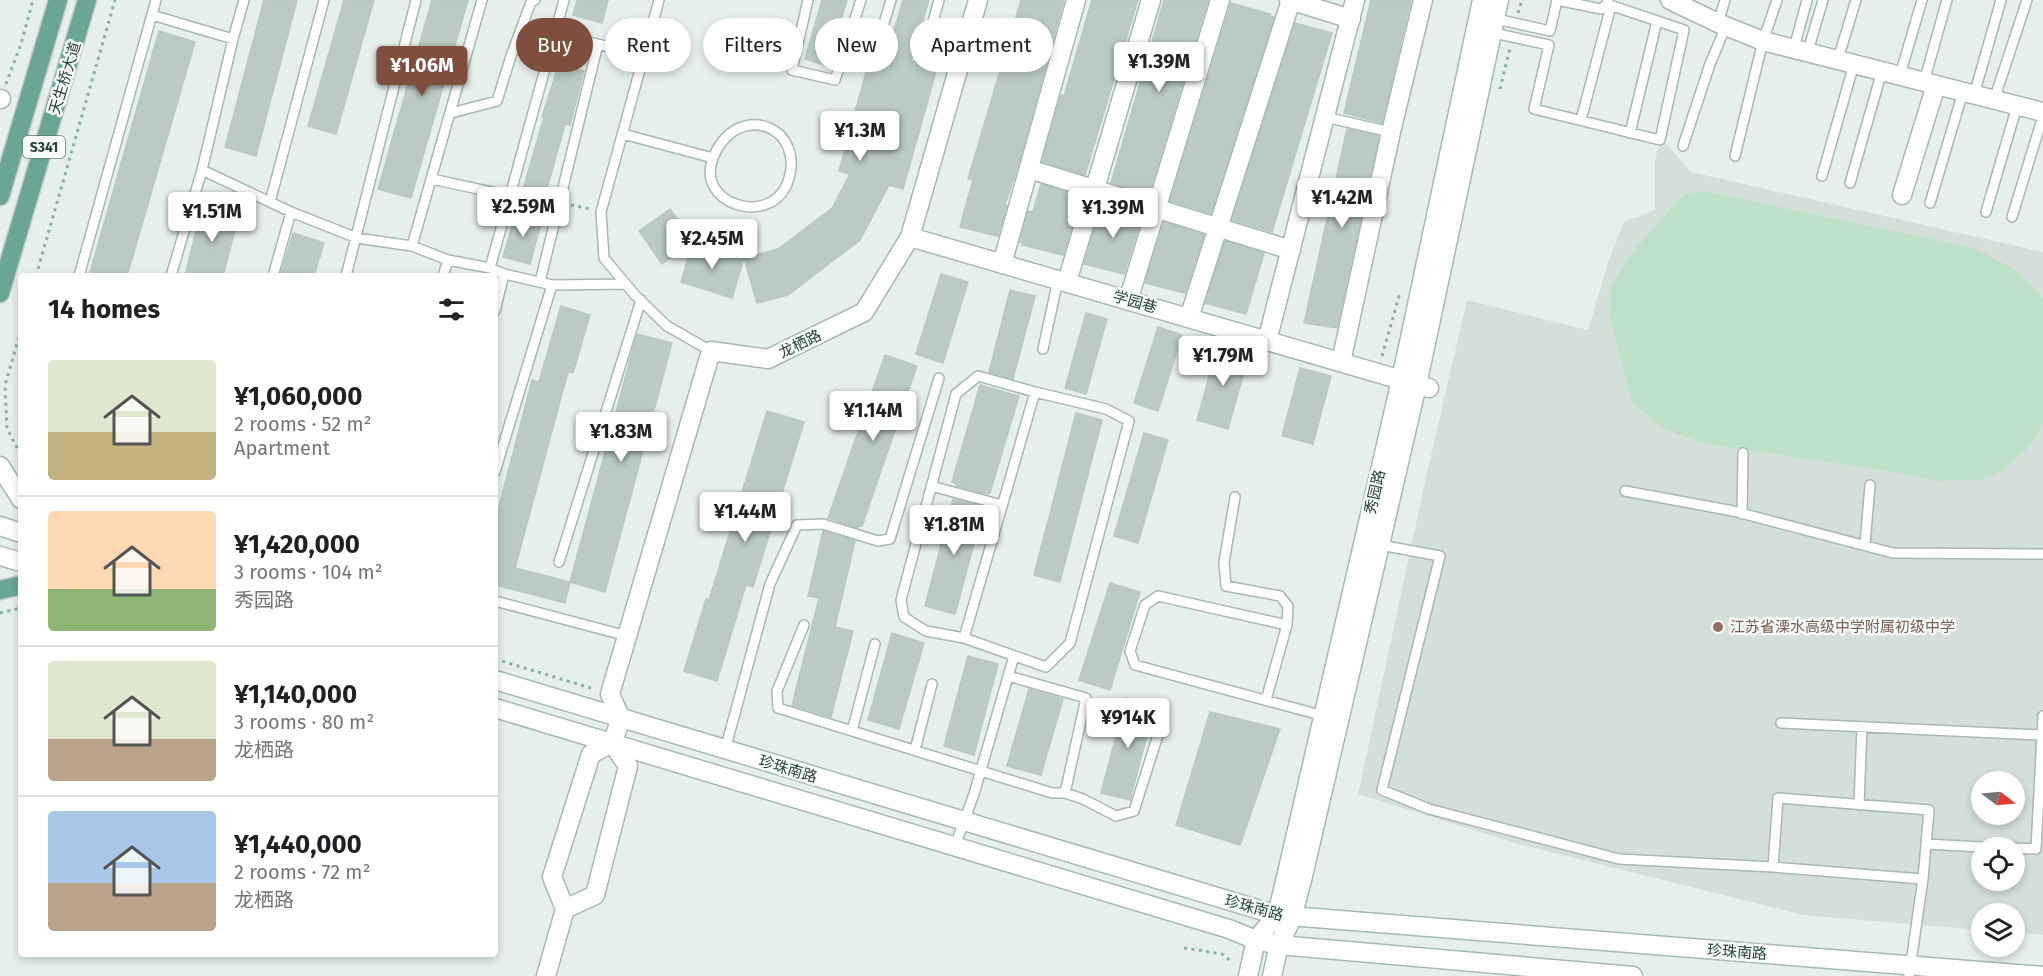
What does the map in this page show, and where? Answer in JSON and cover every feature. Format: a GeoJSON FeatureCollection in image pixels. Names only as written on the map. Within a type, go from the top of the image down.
{"type":"FeatureCollection","features":[{"type":"Feature","properties":{"kind":"main road","name":"天生桥大道"},"geometry":{"type":"LineString","coordinates":[[0,195],[58,0]]}},
{"type":"Feature","properties":{"kind":"main road","name":"天生桥大道"},"geometry":{"type":"LineString","coordinates":[[0,293],[87,0]]}},
{"type":"Feature","properties":{"kind":"main road"},"geometry":{"type":"LineString","coordinates":[[0,590],[18,586]]}},
{"type":"Feature","properties":{"kind":"street","name":"龙栖路"},"geometry":{"type":"LineString","coordinates":[[711,351],[768,359],[864,312],[910,237],[978,0]]}},
{"type":"Feature","properties":{"kind":"street"},"geometry":{"type":"LineString","coordinates":[[1002,264],[1076,0]]}},
{"type":"Feature","properties":{"kind":"street"},"geometry":{"type":"LineString","coordinates":[[1062,281],[1094,188],[1151,0]]}},
{"type":"Feature","properties":{"kind":"street"},"geometry":{"type":"LineString","coordinates":[[1128,301],[1220,0]]}},
{"type":"Feature","properties":{"kind":"street"},"geometry":{"type":"LineString","coordinates":[[1189,318],[1290,0],[1351,19]]}},
{"type":"Feature","properties":{"kind":"street"},"geometry":{"type":"LineString","coordinates":[[1268,341],[1355,0]]}},
{"type":"Feature","properties":{"kind":"street"},"geometry":{"type":"LineString","coordinates":[[1341,362],[1391,132],[1423,0]]}},
{"type":"Feature","properties":{"kind":"street","name":"秀园路"},"geometry":{"type":"LineString","coordinates":[[1241,970],[1256,940],[1285,917],[1380,545],[1416,384],[1484,19],[1499,0]]}},
{"type":"Feature","properties":{"kind":"street"},"geometry":{"type":"LineString","coordinates":[[1682,3],[1722,25],[1763,41],[2043,114]]}},
{"type":"Feature","properties":{"kind":"street"},"geometry":{"type":"LineString","coordinates":[[1902,195],[1930,83]]}},
{"type":"Feature","properties":{"kind":"street"},"geometry":{"type":"LineString","coordinates":[[1029,169],[1291,250]]}},
{"type":"Feature","properties":{"kind":"street","name":"学园巷"},"geometry":{"type":"LineString","coordinates":[[910,237],[1416,384]]}},
{"type":"Feature","properties":{"kind":"street"},"geometry":{"type":"LineString","coordinates":[[546,976],[565,909],[552,877],[591,754],[612,743],[621,719],[610,694],[711,351]]}},
{"type":"Feature","properties":{"kind":"street","name":"秀园路"},"geometry":{"type":"LineString","coordinates":[[1272,976],[1324,716],[1416,384]]}},
{"type":"Feature","properties":{"kind":"street"},"geometry":{"type":"LineString","coordinates":[[0,466],[18,494]]}},
{"type":"Feature","properties":{"kind":"street"},"geometry":{"type":"LineString","coordinates":[[0,526],[18,532]]}},
{"type":"Feature","properties":{"kind":"street"},"geometry":{"type":"LineString","coordinates":[[0,556],[18,561]]}},
{"type":"Feature","properties":{"kind":"street","name":"珍珠南路"},"geometry":{"type":"LineString","coordinates":[[498,681],[1285,917],[1910,971],[2043,976]]}},
{"type":"Feature","properties":{"kind":"street","name":"珍珠南路"},"geometry":{"type":"LineString","coordinates":[[498,709],[1229,928],[1256,940],[1279,945],[1633,976]]}},
{"type":"Feature","properties":{"kind":"street"},"geometry":{"type":"LineString","coordinates":[[565,909],[595,895],[628,766],[612,743]]}},
{"type":"Feature","properties":{"kind":"lane"},"geometry":{"type":"LineString","coordinates":[[80,273],[156,0]]}},
{"type":"Feature","properties":{"kind":"lane"},"geometry":{"type":"LineString","coordinates":[[172,273],[202,170],[244,0]]}},
{"type":"Feature","properties":{"kind":"lane"},"geometry":{"type":"LineString","coordinates":[[270,202],[324,0]]}},
{"type":"Feature","properties":{"kind":"lane"},"geometry":{"type":"LineString","coordinates":[[347,273],[416,0]]}},
{"type":"Feature","properties":{"kind":"lane"},"geometry":{"type":"LineString","coordinates":[[412,246],[482,0]]}},
{"type":"Feature","properties":{"kind":"lane"},"geometry":{"type":"LineString","coordinates":[[451,113],[497,101],[531,2],[535,0]]}},
{"type":"Feature","properties":{"kind":"lane"},"geometry":{"type":"LineString","coordinates":[[559,18],[564,0]]}},
{"type":"Feature","properties":{"kind":"lane"},"geometry":{"type":"LineString","coordinates":[[659,0],[601,212],[604,258],[667,326],[711,351]]}},
{"type":"Feature","properties":{"kind":"lane"},"geometry":{"type":"LineString","coordinates":[[808,0],[792,70],[836,81],[861,0]]}},
{"type":"Feature","properties":{"kind":"lane"},"geometry":{"type":"LineString","coordinates":[[886,18],[891,0]]}},
{"type":"Feature","properties":{"kind":"lane"},"geometry":{"type":"LineString","coordinates":[[934,18],[939,0]]}},
{"type":"Feature","properties":{"kind":"lane"},"geometry":{"type":"LineString","coordinates":[[1484,19],[1550,31],[1557,0],[1600,9],[1609,3]]}},
{"type":"Feature","properties":{"kind":"lane"},"geometry":{"type":"LineString","coordinates":[[1683,146],[1722,25],[1725,0]]}},
{"type":"Feature","properties":{"kind":"lane"},"geometry":{"type":"LineString","coordinates":[[1736,156],[1763,41],[1777,0]]}},
{"type":"Feature","properties":{"kind":"lane"},"geometry":{"type":"LineString","coordinates":[[1801,50],[1808,0]]}},
{"type":"Feature","properties":{"kind":"lane"},"geometry":{"type":"LineString","coordinates":[[1801,50],[1823,0]]}},
{"type":"Feature","properties":{"kind":"lane"},"geometry":{"type":"LineString","coordinates":[[1822,176],[1856,0]]}},
{"type":"Feature","properties":{"kind":"lane"},"geometry":{"type":"LineString","coordinates":[[1850,183],[1891,73],[1922,0]]}},
{"type":"Feature","properties":{"kind":"lane"},"geometry":{"type":"LineString","coordinates":[[1930,83],[1947,0]]}},
{"type":"Feature","properties":{"kind":"lane"},"geometry":{"type":"LineString","coordinates":[[1930,203],[2001,0]]}},
{"type":"Feature","properties":{"kind":"lane"},"geometry":{"type":"LineString","coordinates":[[1994,100],[2027,0]]}},
{"type":"Feature","properties":{"kind":"lane"},"geometry":{"type":"LineString","coordinates":[[1484,19],[1520,39],[1549,45],[1534,109],[1660,140],[1684,30],[1609,3]]}},
{"type":"Feature","properties":{"kind":"lane"},"geometry":{"type":"LineString","coordinates":[[1581,120],[1609,3]]}},
{"type":"Feature","properties":{"kind":"lane"},"geometry":{"type":"LineString","coordinates":[[152,15],[233,39]]}},
{"type":"Feature","properties":{"kind":"lane"},"geometry":{"type":"LineString","coordinates":[[1630,133],[1657,21]]}},
{"type":"Feature","properties":{"kind":"lane"},"geometry":{"type":"LineString","coordinates":[[593,43],[605,46]]}},
{"type":"Feature","properties":{"kind":"lane"},"geometry":{"type":"LineString","coordinates":[[540,282],[598,44]]}},
{"type":"Feature","properties":{"kind":"lane"},"geometry":{"type":"LineString","coordinates":[[490,268],[544,72]]}},
{"type":"Feature","properties":{"kind":"lane"},"geometry":{"type":"LineString","coordinates":[[1986,212],[2017,106]]}},
{"type":"Feature","properties":{"kind":"lane"},"geometry":{"type":"LineString","coordinates":[[2012,217],[2043,114]]}},
{"type":"Feature","properties":{"kind":"lane"},"geometry":{"type":"LineString","coordinates":[[1325,117],[1391,132]]}},
{"type":"Feature","properties":{"kind":"lane"},"geometry":{"type":"LineString","coordinates":[[744,125],[756,125],[770,128],[788,145],[790,171],[784,190],[779,196],[754,208],[730,202],[717,192],[710,177],[709,168],[713,158],[719,145],[733,131],[744,125]]}},
{"type":"Feature","properties":{"kind":"lane"},"geometry":{"type":"LineString","coordinates":[[622,134],[713,158]]}},
{"type":"Feature","properties":{"kind":"lane"},"geometry":{"type":"LineString","coordinates":[[202,170],[291,212],[357,238],[412,246],[447,260],[490,268],[504,274],[552,285],[626,284]]}},
{"type":"Feature","properties":{"kind":"lane"},"geometry":{"type":"LineString","coordinates":[[432,179],[510,196]]}},
{"type":"Feature","properties":{"kind":"lane"},"geometry":{"type":"LineString","coordinates":[[274,273],[291,212]]}},
{"type":"Feature","properties":{"kind":"lane"},"geometry":{"type":"LineString","coordinates":[[444,273],[447,260]]}},
{"type":"Feature","properties":{"kind":"lane"},"geometry":{"type":"LineString","coordinates":[[498,299],[504,274]]}},
{"type":"Feature","properties":{"kind":"lane"},"geometry":{"type":"LineString","coordinates":[[1043,349],[1062,281]]}},
{"type":"Feature","properties":{"kind":"lane"},"geometry":{"type":"LineString","coordinates":[[498,461],[552,285]]}},
{"type":"Feature","properties":{"kind":"lane"},"geometry":{"type":"LineString","coordinates":[[560,562],[641,300]]}},
{"type":"Feature","properties":{"kind":"lane"},"geometry":{"type":"LineString","coordinates":[[978,376],[1035,392],[1106,409],[1129,421],[1070,643],[1046,667],[964,638],[926,631],[904,617],[901,600],[956,394],[978,376]]}},
{"type":"Feature","properties":{"kind":"lane"},"geometry":{"type":"LineString","coordinates":[[725,750],[770,584],[797,525],[823,524],[878,541],[890,539],[939,378]]}},
{"type":"Feature","properties":{"kind":"lane"},"geometry":{"type":"LineString","coordinates":[[964,638],[1035,392]]}},
{"type":"Feature","properties":{"kind":"lane"},"geometry":{"type":"LineString","coordinates":[[1742,514],[1743,453]]}},
{"type":"Feature","properties":{"kind":"lane"},"geometry":{"type":"LineString","coordinates":[[1865,545],[1870,485]]}},
{"type":"Feature","properties":{"kind":"lane"},"geometry":{"type":"LineString","coordinates":[[931,486],[1002,505]]}},
{"type":"Feature","properties":{"kind":"lane"},"geometry":{"type":"LineString","coordinates":[[1624,491],[1742,514],[1893,553],[2043,555]]}},
{"type":"Feature","properties":{"kind":"lane"},"geometry":{"type":"LineString","coordinates":[[1235,497],[1224,562],[1226,586],[1280,596],[1288,606],[1287,625],[1266,700]]}},
{"type":"Feature","properties":{"kind":"lane"},"geometry":{"type":"LineString","coordinates":[[1380,545],[1440,556],[1382,790],[1429,809],[1618,859],[1773,867],[1923,879]]}},
{"type":"Feature","properties":{"kind":"lane"},"geometry":{"type":"LineString","coordinates":[[1287,625],[1158,596],[1145,605],[1131,651],[1135,665],[1324,716]]}},
{"type":"Feature","properties":{"kind":"lane"},"geometry":{"type":"LineString","coordinates":[[498,602],[627,636]]}},
{"type":"Feature","properties":{"kind":"lane"},"geometry":{"type":"LineString","coordinates":[[804,626],[777,691],[778,708],[1052,793],[1065,792],[1116,816],[1134,811],[1158,735]]}},
{"type":"Feature","properties":{"kind":"lane"},"geometry":{"type":"LineString","coordinates":[[852,731],[875,644]]}},
{"type":"Feature","properties":{"kind":"lane"},"geometry":{"type":"LineString","coordinates":[[956,846],[1014,656]]}},
{"type":"Feature","properties":{"kind":"lane"},"geometry":{"type":"LineString","coordinates":[[1008,676],[1086,698],[1065,792]]}},
{"type":"Feature","properties":{"kind":"lane"},"geometry":{"type":"LineString","coordinates":[[915,750],[932,684]]}},
{"type":"Feature","properties":{"kind":"lane"},"geometry":{"type":"LineString","coordinates":[[2025,848],[2036,849],[2041,791],[2043,716]]}},
{"type":"Feature","properties":{"kind":"lane"},"geometry":{"type":"LineString","coordinates":[[1780,723],[2042,741]]}},
{"type":"Feature","properties":{"kind":"lane"},"geometry":{"type":"LineString","coordinates":[[1859,805],[1862,727]]}},
{"type":"Feature","properties":{"kind":"lane"},"geometry":{"type":"LineString","coordinates":[[1773,867],[1778,798],[1929,810],[1923,879],[1910,971]]}},
{"type":"Feature","properties":{"kind":"lane"},"geometry":{"type":"LineString","coordinates":[[1926,844],[1971,846]]}},
{"type":"Feature","properties":{"kind":"path"},"geometry":{"type":"LineString","coordinates":[[1,99],[21,44],[33,0]]}},
{"type":"Feature","properties":{"kind":"path"},"geometry":{"type":"LineString","coordinates":[[37,273],[115,0]]}},
{"type":"Feature","properties":{"kind":"path"},"geometry":{"type":"LineString","coordinates":[[559,202],[601,212]]}},
{"type":"Feature","properties":{"kind":"path"},"geometry":{"type":"LineString","coordinates":[[18,340],[5,385],[7,429],[18,449]]}},
{"type":"Feature","properties":{"kind":"path"},"geometry":{"type":"LineString","coordinates":[[0,613],[18,609]]}},
{"type":"Feature","properties":{"kind":"path"},"geometry":{"type":"LineString","coordinates":[[498,660],[610,694]]}},
{"type":"Feature","properties":{"kind":"path"},"geometry":{"type":"LineString","coordinates":[[1185,948],[1222,954],[1241,970]]}},
{"type":"Feature","properties":{"kind":"shaded area","name":"江苏省溧水高级中学附属初级中学"},"geometry":{"type":"Polygon","coordinates":[[[1667,144],[1691,172],[2043,252],[2043,935],[2025,933],[2025,903],[1971,903],[1971,929],[1803,915],[1518,844],[1358,794],[1467,300],[1588,330],[1610,257],[1624,222],[1655,210],[1655,162],[1658,148],[1667,144]]]}},
{"type":"Feature","properties":{"kind":"green space"},"geometry":{"type":"Polygon","coordinates":[[[1703,191],[1974,248],[2019,274],[2043,298],[2043,423],[2032,444],[2005,469],[1980,480],[1934,481],[1900,473],[1702,443],[1662,428],[1632,402],[1610,319],[1611,288],[1629,256],[1684,194],[1703,191]]]}},
{"type":"Feature","properties":{"kind":"building"},"geometry":{"type":"Polygon","coordinates":[[[264,0],[297,0],[256,156],[225,147],[264,0]]]}},
{"type":"Feature","properties":{"kind":"building"},"geometry":{"type":"Polygon","coordinates":[[[344,0],[374,0],[336,134],[308,126],[344,0]]]}},
{"type":"Feature","properties":{"kind":"building"},"geometry":{"type":"Polygon","coordinates":[[[432,0],[468,0],[411,198],[378,189],[432,0]]]}},
{"type":"Feature","properties":{"kind":"building"},"geometry":{"type":"Polygon","coordinates":[[[577,0],[608,0],[602,23],[593,21],[593,18],[573,15],[577,0]]]}},
{"type":"Feature","properties":{"kind":"building"},"geometry":{"type":"Polygon","coordinates":[[[822,0],[847,0],[842,18],[817,18],[822,0]]]}},
{"type":"Feature","properties":{"kind":"building"},"geometry":{"type":"Polygon","coordinates":[[[903,0],[929,0],[924,18],[910,18],[910,72],[936,72],[903,189],[889,185],[860,240],[788,295],[757,303],[744,258],[778,249],[832,208],[850,174],[839,171],[866,72],[898,72],[898,18],[903,0]]]}},
{"type":"Feature","properties":{"kind":"building"},"geometry":{"type":"Polygon","coordinates":[[[1021,0],[1064,0],[1053,40],[1053,18],[1016,18],[1021,0]]]}},
{"type":"Feature","properties":{"kind":"building"},"geometry":{"type":"Polygon","coordinates":[[[1092,0],[1138,0],[1085,175],[1042,161],[1092,0]]]}},
{"type":"Feature","properties":{"kind":"building"},"geometry":{"type":"Polygon","coordinates":[[[1164,0],[1208,0],[1149,194],[1111,183],[1164,0]]]}},
{"type":"Feature","properties":{"kind":"building"},"geometry":{"type":"Polygon","coordinates":[[[1371,0],[1411,0],[1382,123],[1344,113],[1371,0]]]}},
{"type":"Feature","properties":{"kind":"building"},"geometry":{"type":"Polygon","coordinates":[[[1231,3],[1274,17],[1211,213],[1170,201],[1231,3]]]}},
{"type":"Feature","properties":{"kind":"building"},"geometry":{"type":"Polygon","coordinates":[[[1295,23],[1332,33],[1272,232],[1232,220],[1295,23]]]}},
{"type":"Feature","properties":{"kind":"building"},"geometry":{"type":"Polygon","coordinates":[[[815,24],[815,62],[805,59],[815,24]]]}},
{"type":"Feature","properties":{"kind":"building"},"geometry":{"type":"Polygon","coordinates":[[[159,31],[195,42],[128,273],[90,273],[159,31]]]}},
{"type":"Feature","properties":{"kind":"building"},"geometry":{"type":"Polygon","coordinates":[[[556,72],[584,72],[570,125],[565,124],[546,192],[524,186],[544,117],[542,117],[556,72]]]}},
{"type":"Feature","properties":{"kind":"building"},"geometry":{"type":"Polygon","coordinates":[[[1000,72],[1044,72],[998,236],[960,227],[973,180],[968,179],[1000,72]]]}},
{"type":"Feature","properties":{"kind":"building"},"geometry":{"type":"Polygon","coordinates":[[[1347,129],[1379,136],[1337,328],[1304,323],[1347,129]]]}},
{"type":"Feature","properties":{"kind":"building"},"geometry":{"type":"Polygon","coordinates":[[[1041,184],[1081,197],[1063,255],[1022,245],[1023,242],[1020,242],[1028,211],[1033,212],[1041,184]]]}},
{"type":"Feature","properties":{"kind":"building"},"geometry":{"type":"Polygon","coordinates":[[[1102,203],[1142,216],[1124,274],[1084,264],[1102,203]]]}},
{"type":"Feature","properties":{"kind":"building"},"geometry":{"type":"Polygon","coordinates":[[[202,206],[239,215],[224,273],[186,273],[202,206]]]}},
{"type":"Feature","properties":{"kind":"building"},"geometry":{"type":"Polygon","coordinates":[[[670,209],[693,242],[662,264],[639,231],[670,209]]]}},
{"type":"Feature","properties":{"kind":"building"},"geometry":{"type":"Polygon","coordinates":[[[516,212],[542,220],[530,264],[503,257],[516,212]]]}},
{"type":"Feature","properties":{"kind":"building"},"geometry":{"type":"Polygon","coordinates":[[[1164,222],[1204,235],[1185,293],[1145,283],[1164,222]]]}},
{"type":"Feature","properties":{"kind":"building"},"geometry":{"type":"Polygon","coordinates":[[[293,233],[324,243],[315,273],[281,273],[293,233]]]}},
{"type":"Feature","properties":{"kind":"building"},"geometry":{"type":"Polygon","coordinates":[[[1225,241],[1264,253],[1246,314],[1205,303],[1225,241]]]}},
{"type":"Feature","properties":{"kind":"building"},"geometry":{"type":"Polygon","coordinates":[[[693,242],[744,258],[732,298],[681,282],[693,242]]]}},
{"type":"Feature","properties":{"kind":"building"},"geometry":{"type":"Polygon","coordinates":[[[941,274],[968,282],[943,363],[916,354],[941,274]]]}},
{"type":"Feature","properties":{"kind":"building"},"geometry":{"type":"Polygon","coordinates":[[[1010,290],[1035,296],[1013,379],[989,372],[1010,290]]]}},
{"type":"Feature","properties":{"kind":"building"},"geometry":{"type":"Polygon","coordinates":[[[561,306],[590,315],[573,373],[568,372],[515,568],[570,582],[565,603],[498,586],[498,510],[532,380],[539,382],[561,306]]]}},
{"type":"Feature","properties":{"kind":"building"},"geometry":{"type":"Polygon","coordinates":[[[1086,313],[1107,319],[1086,394],[1065,388],[1086,313]]]}},
{"type":"Feature","properties":{"kind":"building"},"geometry":{"type":"Polygon","coordinates":[[[1158,327],[1182,335],[1158,411],[1134,403],[1158,327]]]}},
{"type":"Feature","properties":{"kind":"building"},"geometry":{"type":"Polygon","coordinates":[[[637,334],[672,343],[605,592],[570,582],[637,334]]]}},
{"type":"Feature","properties":{"kind":"building"},"geometry":{"type":"Polygon","coordinates":[[[1218,345],[1249,354],[1228,429],[1197,420],[1218,345]]]}},
{"type":"Feature","properties":{"kind":"building"},"geometry":{"type":"Polygon","coordinates":[[[885,355],[917,366],[862,526],[858,525],[858,528],[828,518],[885,355]]]}},
{"type":"Feature","properties":{"kind":"building"},"geometry":{"type":"Polygon","coordinates":[[[1300,368],[1331,376],[1313,444],[1282,436],[1300,368]]]}},
{"type":"Feature","properties":{"kind":"building"},"geometry":{"type":"Polygon","coordinates":[[[980,385],[1019,396],[990,493],[987,494],[956,486],[957,484],[952,482],[980,385]]]}},
{"type":"Feature","properties":{"kind":"building"},"geometry":{"type":"Polygon","coordinates":[[[767,411],[804,422],[753,587],[746,585],[717,681],[684,671],[706,599],[709,600],[767,411]]]}},
{"type":"Feature","properties":{"kind":"building"},"geometry":{"type":"Polygon","coordinates":[[[1076,413],[1102,420],[1060,582],[1034,575],[1076,413]]]}},
{"type":"Feature","properties":{"kind":"building"},"geometry":{"type":"Polygon","coordinates":[[[1144,433],[1168,440],[1138,543],[1114,536],[1144,433]]]}},
{"type":"Feature","properties":{"kind":"building"},"geometry":{"type":"Polygon","coordinates":[[[953,499],[984,507],[955,614],[925,606],[953,499]]]}},
{"type":"Feature","properties":{"kind":"building"},"geometry":{"type":"Polygon","coordinates":[[[823,531],[855,541],[835,627],[853,631],[831,717],[792,705],[819,598],[808,596],[823,531]]]}},
{"type":"Feature","properties":{"kind":"building"},"geometry":{"type":"Polygon","coordinates":[[[1110,583],[1140,592],[1110,690],[1079,680],[1110,583]]]}},
{"type":"Feature","properties":{"kind":"building"},"geometry":{"type":"Polygon","coordinates":[[[892,633],[924,643],[899,729],[868,720],[892,633]]]}},
{"type":"Feature","properties":{"kind":"building"},"geometry":{"type":"Polygon","coordinates":[[[968,656],[998,664],[974,755],[944,746],[968,656]]]}},
{"type":"Feature","properties":{"kind":"building"},"geometry":{"type":"Polygon","coordinates":[[[1029,689],[1063,699],[1041,775],[1007,766],[1029,689]]]}},
{"type":"Feature","properties":{"kind":"building"},"geometry":{"type":"Polygon","coordinates":[[[1126,698],[1155,705],[1130,800],[1101,793],[1126,698]]]}},
{"type":"Feature","properties":{"kind":"building"},"geometry":{"type":"Polygon","coordinates":[[[1210,712],[1280,729],[1240,845],[1176,825],[1210,712]]]}},
{"type":"Feature","properties":{"kind":"place","name":"江苏省溧水高级中学附属初级中学"},"geometry":{"type":"Point","coordinates":[1718,627]}}]}
